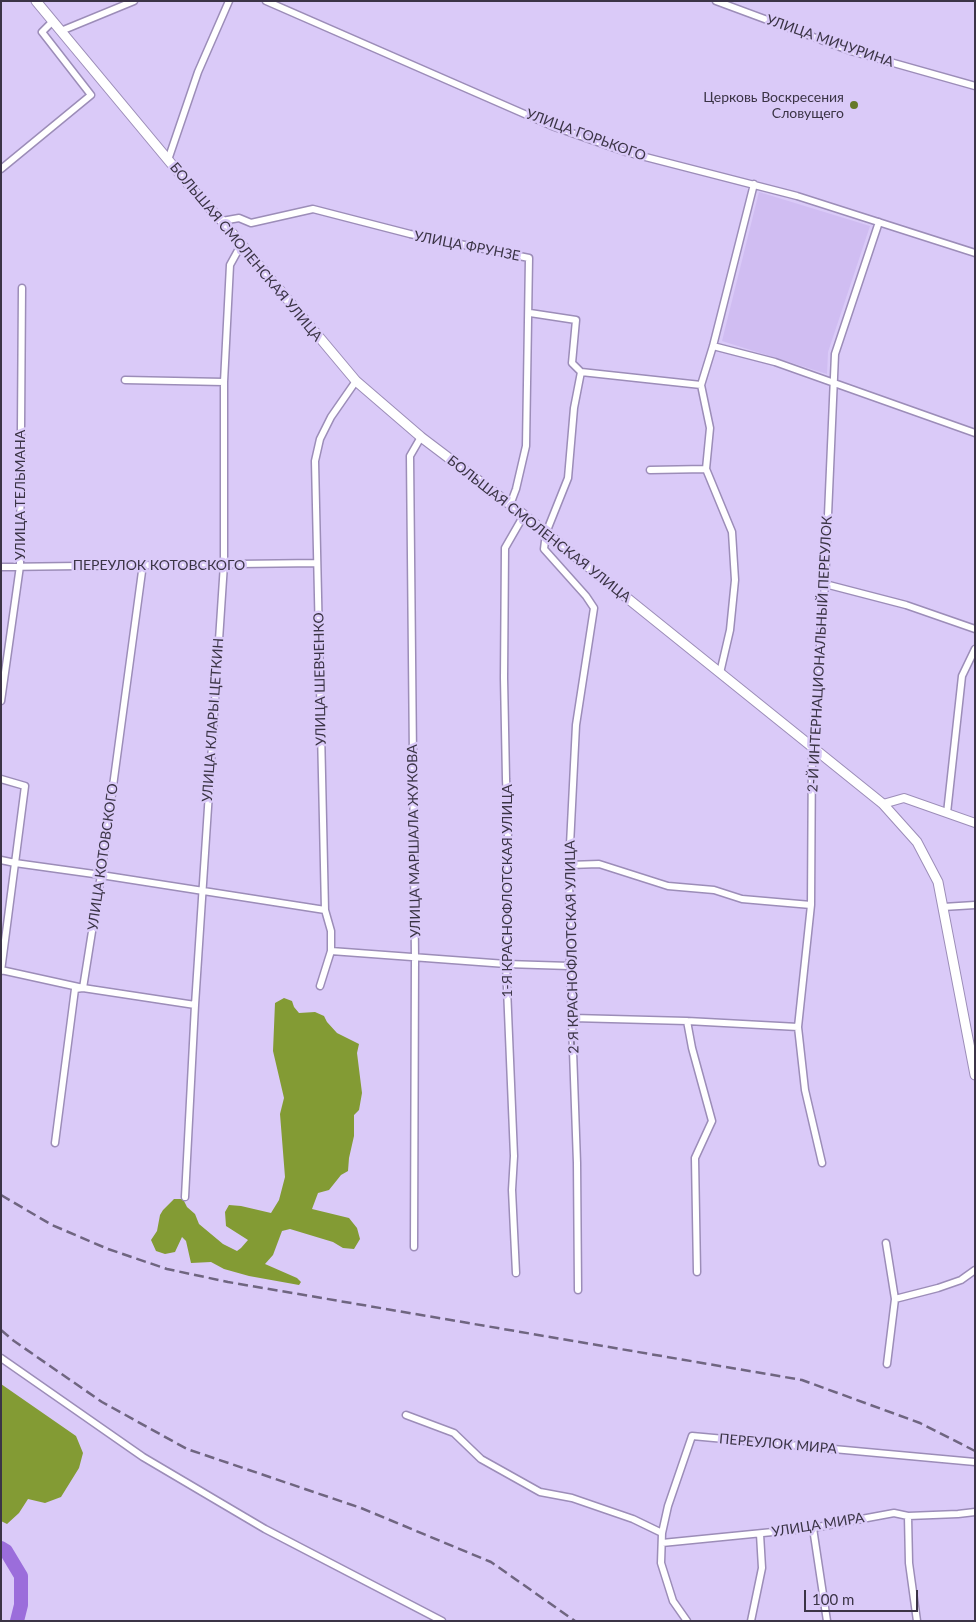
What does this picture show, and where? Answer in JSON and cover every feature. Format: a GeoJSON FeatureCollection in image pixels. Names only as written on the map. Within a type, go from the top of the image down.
{"type":"FeatureCollection","features":[{"type":"Feature","properties":{"kind":"main road","name":"БОЛЬШАЯ СМОЛЕНСКАЯ УЛИЦА"},"geometry":{"type":"LineString","coordinates":[[36,1],[356,381],[421,437],[524,515],[883,804],[917,842],[938,882],[975,1075]]}},
{"type":"Feature","properties":{"kind":"street"},"geometry":{"type":"LineString","coordinates":[[61,31],[134,1]]}},
{"type":"Feature","properties":{"kind":"street"},"geometry":{"type":"LineString","coordinates":[[168,160],[198,72],[229,1]]}},
{"type":"Feature","properties":{"kind":"street","name":"УЛИЦА ГОРЬКОГО"},"geometry":{"type":"LineString","coordinates":[[266,1],[552,126],[626,152],[797,196],[975,254]]}},
{"type":"Feature","properties":{"kind":"street","name":"УЛИЦА МИЧУРИНА"},"geometry":{"type":"LineString","coordinates":[[716,1],[851,51],[975,86]]}},
{"type":"Feature","properties":{"kind":"street"},"geometry":{"type":"LineString","coordinates":[[1,170],[91,96],[42,32],[53,21]]}},
{"type":"Feature","properties":{"kind":"street"},"geometry":{"type":"LineString","coordinates":[[720,673],[730,630],[735,580],[732,532],[706,469],[710,428],[701,385],[713,346],[754,184]]}},
{"type":"Feature","properties":{"kind":"street","name":"УЛИЦА ФРУНЗЕ"},"geometry":{"type":"LineString","coordinates":[[222,221],[239,218],[251,223],[313,209],[410,234],[529,258],[530,313],[526,446],[516,489],[510,505]]}},
{"type":"Feature","properties":{"kind":"street","name":"2-Й ИНТЕРНАЦИОНАЛЬНЫЙ ПЕРЕУЛОК"},"geometry":{"type":"LineString","coordinates":[[822,1163],[805,1090],[798,1027],[810,904],[812,746],[825,584],[834,354],[879,222]]}},
{"type":"Feature","properties":{"kind":"street","name":"УЛИЦА КЛАРЫ ЦЕТКИН"},"geometry":{"type":"LineString","coordinates":[[185,1197],[202,891],[224,564],[224,382],[230,265],[241,245]]}},
{"type":"Feature","properties":{"kind":"street","name":"УЛИЦА ТЕЛЬМАНА"},"geometry":{"type":"LineString","coordinates":[[1,701],[20,566],[22,288]]}},
{"type":"Feature","properties":{"kind":"street"},"geometry":{"type":"LineString","coordinates":[[530,313],[576,320],[572,363],[581,372],[701,385]]}},
{"type":"Feature","properties":{"kind":"street"},"geometry":{"type":"LineString","coordinates":[[713,346],[775,362],[975,433]]}},
{"type":"Feature","properties":{"kind":"street"},"geometry":{"type":"LineString","coordinates":[[546,533],[568,478],[574,408],[581,372]]}},
{"type":"Feature","properties":{"kind":"street"},"geometry":{"type":"LineString","coordinates":[[125,380],[224,382]]}},
{"type":"Feature","properties":{"kind":"street","name":"УЛИЦА ШЕВЧЕНКО"},"geometry":{"type":"LineString","coordinates":[[320,986],[331,951],[331,931],[325,910],[315,461],[320,439],[330,417],[356,381]]}},
{"type":"Feature","properties":{"kind":"street","name":"УЛИЦА МАРШАЛА ЖУКОВА"},"geometry":{"type":"LineString","coordinates":[[414,1247],[415,958],[410,456],[421,437]]}},
{"type":"Feature","properties":{"kind":"street"},"geometry":{"type":"LineString","coordinates":[[650,470],[706,469]]}},
{"type":"Feature","properties":{"kind":"street","name":"1-Я КРАСНОФЛОТСКАЯ УЛИЦА"},"geometry":{"type":"LineString","coordinates":[[516,1272],[512,1190],[514,1156],[506,964],[508,822],[504,678],[505,548],[524,515]]}},
{"type":"Feature","properties":{"kind":"street","name":"2-Я КРАСНОФЛОТСКАЯ УЛИЦА"},"geometry":{"type":"LineString","coordinates":[[546,533],[544,549],[586,596],[594,608],[576,725],[569,864],[570,966],[577,1164],[578,1290]]}},
{"type":"Feature","properties":{"kind":"street","name":"ПЕРЕУЛОК КОТОВСКОГО"},"geometry":{"type":"LineString","coordinates":[[1,567],[143,564],[317,564]]}},
{"type":"Feature","properties":{"kind":"street","name":"УЛИЦА КОТОВСКОГО"},"geometry":{"type":"LineString","coordinates":[[55,1143],[75,989],[83,988],[101,875],[143,564]]}},
{"type":"Feature","properties":{"kind":"street"},"geometry":{"type":"LineString","coordinates":[[825,584],[906,605],[975,629]]}},
{"type":"Feature","properties":{"kind":"street"},"geometry":{"type":"LineString","coordinates":[[947,813],[962,676],[975,649]]}},
{"type":"Feature","properties":{"kind":"street"},"geometry":{"type":"LineString","coordinates":[[1,779],[25,786],[1,970],[83,988],[195,1005]]}},
{"type":"Feature","properties":{"kind":"street"},"geometry":{"type":"LineString","coordinates":[[883,804],[904,798],[975,822]]}},
{"type":"Feature","properties":{"kind":"street"},"geometry":{"type":"LineString","coordinates":[[1,860],[325,910]]}},
{"type":"Feature","properties":{"kind":"street"},"geometry":{"type":"LineString","coordinates":[[569,864],[599,864],[668,886],[714,890],[742,899],[810,904]]}},
{"type":"Feature","properties":{"kind":"street"},"geometry":{"type":"LineString","coordinates":[[943,907],[975,906]]}},
{"type":"Feature","properties":{"kind":"street"},"geometry":{"type":"LineString","coordinates":[[331,951],[506,964],[570,966]]}},
{"type":"Feature","properties":{"kind":"street"},"geometry":{"type":"LineString","coordinates":[[573,1018],[687,1021],[798,1027]]}},
{"type":"Feature","properties":{"kind":"street"},"geometry":{"type":"LineString","coordinates":[[687,1021],[692,1048],[712,1121],[696,1158],[698,1272]]}},
{"type":"Feature","properties":{"kind":"street"},"geometry":{"type":"LineString","coordinates":[[886,1243],[895,1299],[887,1364]]}},
{"type":"Feature","properties":{"kind":"street"},"geometry":{"type":"LineString","coordinates":[[895,1299],[961,1280],[975,1270]]}},
{"type":"Feature","properties":{"kind":"street"},"geometry":{"type":"LineString","coordinates":[[1,1358],[143,1457],[265,1530],[442,1621]]}},
{"type":"Feature","properties":{"kind":"street"},"geometry":{"type":"LineString","coordinates":[[406,1415],[454,1433],[481,1459],[540,1492],[572,1498],[633,1519],[662,1533]]}},
{"type":"Feature","properties":{"kind":"street","name":"ПЕРЕУЛОК МИРА"},"geometry":{"type":"LineString","coordinates":[[688,1621],[673,1601],[661,1563],[662,1533],[668,1506],[692,1436],[975,1462]]}},
{"type":"Feature","properties":{"kind":"street","name":"УЛИЦА МИРА"},"geometry":{"type":"LineString","coordinates":[[662,1543],[813,1528],[894,1513],[908,1516],[975,1512]]}},
{"type":"Feature","properties":{"kind":"street"},"geometry":{"type":"LineString","coordinates":[[908,1516],[909,1563],[917,1621]]}},
{"type":"Feature","properties":{"kind":"street"},"geometry":{"type":"LineString","coordinates":[[813,1528],[826,1621]]}},
{"type":"Feature","properties":{"kind":"street"},"geometry":{"type":"LineString","coordinates":[[751,1621],[762,1568],[760,1534]]}},
{"type":"Feature","properties":{"kind":"shaded area"},"geometry":{"type":"Polygon","coordinates":[[[759,192],[870,226],[828,352],[827,374],[722,341],[759,192]]]}},
{"type":"Feature","properties":{"kind":"green space"},"geometry":{"type":"Polygon","coordinates":[[[284,998],[292,1001],[299,1013],[315,1012],[324,1016],[337,1033],[359,1044],[357,1053],[362,1093],[359,1110],[354,1115],[354,1136],[348,1171],[341,1175],[329,1190],[318,1193],[312,1209],[349,1218],[357,1228],[360,1239],[354,1249],[343,1248],[333,1242],[290,1229],[282,1231],[273,1255],[265,1264],[297,1278],[301,1282],[299,1285],[249,1276],[224,1269],[211,1262],[191,1263],[186,1241],[182,1237],[175,1252],[165,1254],[156,1251],[151,1240],[157,1231],[160,1215],[163,1210],[174,1199],[183,1199],[187,1207],[195,1214],[199,1224],[223,1244],[237,1251],[248,1240],[226,1226],[225,1212],[229,1205],[271,1213],[279,1200],[285,1177],[280,1114],[284,1098],[273,1051],[275,1003],[284,998]]]}},
{"type":"Feature","properties":{"kind":"green space"},"geometry":{"type":"Polygon","coordinates":[[[1,1384],[76,1436],[83,1453],[79,1468],[61,1497],[45,1503],[28,1499],[19,1513],[7,1524],[1,1521],[1,1384]]]}},
{"type":"Feature","properties":{"kind":"waterway"},"geometry":{"type":"LineString","coordinates":[[1,1548],[6,1551],[21,1576],[21,1605],[17,1621]]}},
{"type":"Feature","properties":{"kind":"railway"},"geometry":{"type":"LineString","coordinates":[[1,1195],[52,1225],[108,1249],[167,1269],[228,1282],[802,1380],[920,1423],[975,1451]]}},
{"type":"Feature","properties":{"kind":"railway"},"geometry":{"type":"LineString","coordinates":[[1,1330],[102,1402],[187,1449],[361,1508],[491,1562],[575,1621]]}},
{"type":"Feature","properties":{"kind":"place","name":"Церковь Воскресения Словущего"},"geometry":{"type":"Point","coordinates":[854,105]}}]}
